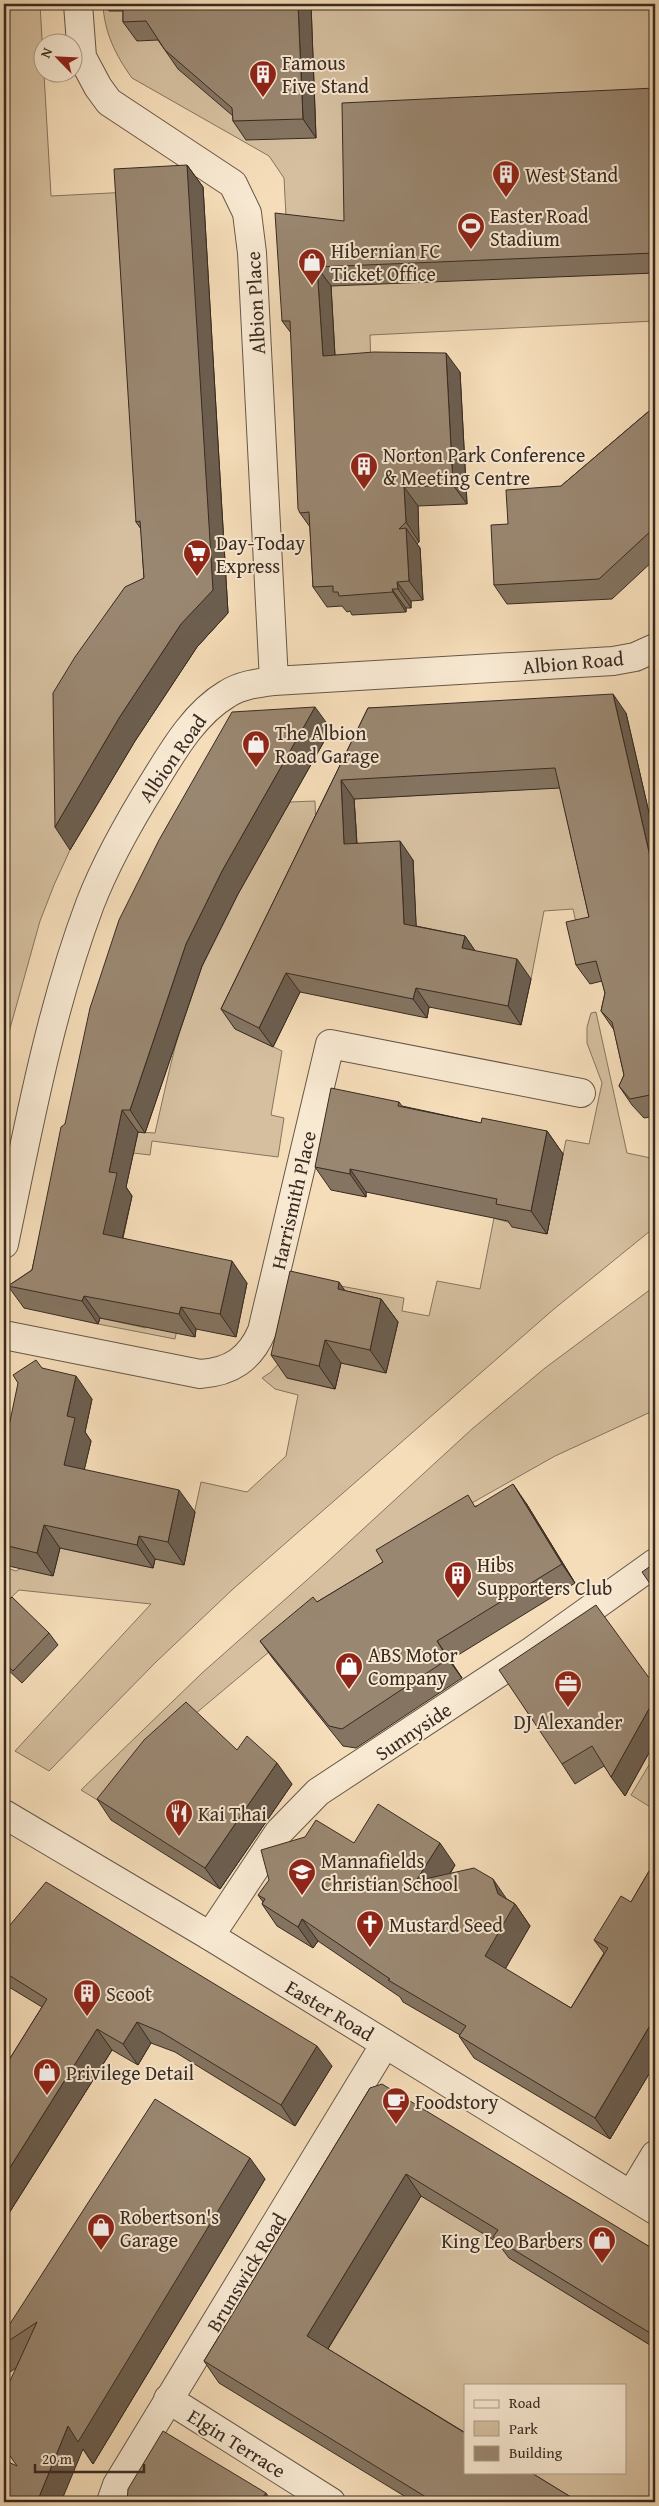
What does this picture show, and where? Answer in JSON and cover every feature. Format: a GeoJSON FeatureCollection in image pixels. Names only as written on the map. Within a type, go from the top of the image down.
{"type":"FeatureCollection","features":[{"type":"Feature","properties":{"kind":"street","name":"Albion Place"},"geometry":{"type":"LineString","coordinates":[[78,4],[82,57],[89,72],[109,102],[233,184],[247,213],[252,253],[274,681]]}},
{"type":"Feature","properties":{"kind":"street","name":"Albion Road"},"geometry":{"type":"LineString","coordinates":[[4,1244],[44,1057],[61,994],[90,903],[106,867],[137,809],[168,758],[202,714],[229,692],[255,684],[274,681],[613,661],[635,657],[655,648]]}},
{"type":"Feature","properties":{"kind":"street","name":"Harrismith Place"},"geometry":{"type":"LineString","coordinates":[[4,1335],[200,1374],[224,1370],[240,1362],[256,1344],[262,1331],[330,1044],[581,1093]]}},
{"type":"Feature","properties":{"kind":"street","name":"Sunnyside"},"geometry":{"type":"LineString","coordinates":[[210,1936],[279,1832],[318,1792],[524,1656],[655,1563]]}},
{"type":"Feature","properties":{"kind":"street","name":"Easter Road"},"geometry":{"type":"LineString","coordinates":[[4,1814],[210,1936],[655,2210]]}},
{"type":"Feature","properties":{"kind":"street","name":"Brunswick Road"},"geometry":{"type":"LineString","coordinates":[[111,2502],[117,2485],[168,2399],[386,2044]]}},
{"type":"Feature","properties":{"kind":"street"},"geometry":{"type":"LineString","coordinates":[[631,2195],[655,2155]]}},
{"type":"Feature","properties":{"kind":"street","name":"Elgin Terrace"},"geometry":{"type":"LineString","coordinates":[[168,2399],[331,2502]]}},
{"type":"Feature","properties":{"kind":"green space"},"geometry":{"type":"Polygon","coordinates":[[[4,4],[40,4],[42,32],[32,32],[32,82],[44,82],[51,196],[130,192],[156,544],[70,850],[40,921],[4,1050],[4,4]]]}},
{"type":"Feature","properties":{"kind":"green space","name":"Easter Road Stadium"},"geometry":{"type":"Polygon","coordinates":[[[103,4],[655,4],[655,321],[370,335],[371,366],[294,370],[284,178],[269,156],[132,78],[121,61],[108,34],[103,4]]]}},
{"type":"Feature","properties":{"kind":"green space"},"geometry":{"type":"Polygon","coordinates":[[[569,787],[599,896],[580,941],[573,909],[544,911],[531,979],[476,967],[346,953],[234,1028],[282,1051],[271,1115],[284,1118],[278,1157],[152,1141],[150,1155],[133,1153],[84,1129],[155,1133],[180,1027],[202,966],[255,862],[290,802],[315,801],[316,830],[356,828],[354,799],[569,787]]]}},
{"type":"Feature","properties":{"kind":"green space"},"geometry":{"type":"Polygon","coordinates":[[[596,1012],[627,1153],[651,1158],[655,1155],[655,1227],[554,1309],[233,1589],[156,1662],[49,1771],[15,1751],[151,1604],[19,1590],[4,1604],[4,1563],[7,1568],[16,1571],[60,1548],[153,1568],[155,1559],[183,1565],[201,1482],[247,1492],[286,1456],[298,1395],[275,1389],[262,1378],[271,1372],[282,1360],[287,1378],[335,1389],[341,1363],[386,1373],[309,1280],[404,1298],[402,1311],[429,1316],[437,1281],[480,1289],[494,1218],[547,1234],[566,1140],[589,1144],[602,1083],[587,1043],[587,1027],[591,1013],[596,1012]]]}},
{"type":"Feature","properties":{"kind":"green space"},"geometry":{"type":"Polygon","coordinates":[[[655,1286],[655,1410],[555,1456],[440,1521],[331,1600],[195,1714],[104,1804],[81,1790],[202,1673],[325,1564],[472,1429],[545,1368],[655,1286]]]}},
{"type":"Feature","properties":{"kind":"green space"},"geometry":{"type":"Polygon","coordinates":[[[100,1318],[146,1328],[149,1319],[178,1325],[175,1339],[98,1324],[100,1318]]]}},
{"type":"Feature","properties":{"kind":"green space"},"geometry":{"type":"Polygon","coordinates":[[[655,1755],[655,1810],[631,1795],[655,1755]]]}},
{"type":"Feature","properties":{"kind":"green space"},"geometry":{"type":"Polygon","coordinates":[[[415,2192],[513,2251],[589,2307],[655,2348],[655,2502],[559,2502],[513,2474],[626,2474],[626,2384],[464,2384],[464,2444],[322,2358],[415,2192]]]}},
{"type":"Feature","properties":{"kind":"building","name":"Famous Five Stand"},"geometry":{"type":"Polygon","coordinates":[[[123,4],[298,4],[303,119],[233,121],[232,108],[165,50],[146,21],[123,22],[123,4]]]}},
{"type":"Feature","properties":{"kind":"building"},"geometry":{"type":"Polygon","coordinates":[[[655,88],[655,253],[317,267],[323,356],[374,352],[446,353],[453,485],[404,487],[406,522],[399,529],[406,528],[409,581],[397,582],[398,589],[392,589],[393,592],[339,596],[338,592],[333,592],[333,586],[313,587],[309,512],[300,513],[298,509],[290,321],[282,321],[275,213],[344,221],[342,103],[655,88]]]}},
{"type":"Feature","properties":{"kind":"building"},"geometry":{"type":"Polygon","coordinates":[[[187,165],[213,590],[181,624],[119,718],[55,827],[53,693],[75,657],[125,587],[144,578],[140,521],[136,522],[114,169],[187,165]]]}},
{"type":"Feature","properties":{"kind":"building"},"geometry":{"type":"Polygon","coordinates":[[[655,406],[655,534],[652,530],[599,579],[494,585],[491,525],[508,524],[506,490],[561,486],[655,406]]]}},
{"type":"Feature","properties":{"kind":"building"},"geometry":{"type":"Polygon","coordinates":[[[613,694],[654,874],[652,874],[655,891],[655,970],[650,971],[655,993],[655,1094],[630,1099],[619,1086],[624,1075],[612,1022],[601,1011],[605,993],[596,961],[576,965],[566,922],[589,917],[555,768],[341,780],[344,844],[400,841],[404,924],[465,936],[462,948],[517,959],[508,1006],[416,988],[413,999],[286,973],[259,1028],[221,1009],[368,708],[613,694]]]}},
{"type":"Feature","properties":{"kind":"building"},"geometry":{"type":"Polygon","coordinates":[[[315,707],[222,871],[186,944],[130,1110],[122,1110],[109,1172],[117,1173],[103,1234],[232,1261],[220,1314],[181,1307],[179,1314],[84,1296],[82,1301],[8,1286],[32,1270],[61,1127],[65,1124],[90,1008],[119,920],[159,840],[232,712],[315,707]]]}},
{"type":"Feature","properties":{"kind":"building"},"geometry":{"type":"Polygon","coordinates":[[[331,1088],[399,1102],[398,1106],[481,1123],[482,1118],[547,1131],[531,1211],[496,1204],[497,1199],[350,1169],[350,1174],[315,1167],[331,1088]]]}},
{"type":"Feature","properties":{"kind":"building"},"geometry":{"type":"Polygon","coordinates":[[[290,1271],[339,1282],[338,1289],[381,1299],[370,1350],[325,1340],[319,1366],[271,1355],[290,1271]]]}},
{"type":"Feature","properties":{"kind":"building"},"geometry":{"type":"Polygon","coordinates":[[[36,1360],[42,1368],[76,1376],[67,1416],[75,1418],[64,1465],[179,1490],[168,1542],[139,1536],[137,1545],[44,1525],[37,1553],[4,1545],[4,1450],[18,1383],[13,1375],[36,1360]]]}},
{"type":"Feature","properties":{"kind":"building"},"geometry":{"type":"Polygon","coordinates":[[[513,1484],[562,1564],[437,1641],[448,1659],[342,1729],[329,1726],[260,1641],[313,1597],[317,1602],[383,1562],[376,1550],[468,1495],[475,1507],[513,1484]]]}},
{"type":"Feature","properties":{"kind":"building"},"geometry":{"type":"Polygon","coordinates":[[[655,1563],[655,1591],[642,1572],[655,1563]]]}},
{"type":"Feature","properties":{"kind":"building"},"geometry":{"type":"Polygon","coordinates":[[[12,1597],[49,1633],[13,1671],[4,1662],[4,1605],[12,1597]]]}},
{"type":"Feature","properties":{"kind":"building"},"geometry":{"type":"Polygon","coordinates":[[[596,1605],[655,1686],[655,1698],[611,1777],[592,1746],[562,1764],[499,1670],[596,1605]]]}},
{"type":"Feature","properties":{"kind":"building"},"geometry":{"type":"Polygon","coordinates":[[[186,1702],[237,1750],[247,1736],[277,1763],[205,1868],[97,1799],[144,1740],[186,1702]]]}},
{"type":"Feature","properties":{"kind":"building"},"geometry":{"type":"Polygon","coordinates":[[[378,1804],[440,1843],[416,1881],[474,1868],[493,1879],[498,1894],[515,1904],[485,1956],[571,2008],[608,1948],[594,1940],[621,1896],[631,1902],[655,1861],[655,2017],[595,2118],[459,2036],[466,2026],[388,1980],[390,1979],[302,1919],[298,1927],[262,1904],[265,1899],[258,1895],[269,1880],[261,1850],[305,1837],[316,1820],[354,1843],[378,1804]]]}},
{"type":"Feature","properties":{"kind":"building"},"geometry":{"type":"Polygon","coordinates":[[[46,1882],[317,2046],[281,2105],[161,2032],[137,2022],[123,2044],[97,2029],[4,2177],[4,2068],[47,1999],[4,1972],[4,1935],[10,1925],[46,1882]]]}},
{"type":"Feature","properties":{"kind":"building"},"geometry":{"type":"Polygon","coordinates":[[[382,2084],[655,2250],[655,2336],[493,2237],[498,2230],[406,2174],[307,2336],[464,2432],[464,2474],[533,2474],[579,2502],[434,2502],[204,2361],[370,2088],[382,2084]]]}},
{"type":"Feature","properties":{"kind":"building"},"geometry":{"type":"Polygon","coordinates":[[[155,2099],[250,2158],[78,2442],[68,2426],[37,2502],[4,2502],[4,2460],[17,2466],[4,2447],[4,2394],[37,2322],[4,2344],[4,2333],[155,2099]]]}},
{"type":"Feature","properties":{"kind":"building"},"geometry":{"type":"Polygon","coordinates":[[[163,2431],[266,2493],[259,2502],[127,2502],[128,2489],[163,2431]]]}},
{"type":"Feature","properties":{"kind":"place","name":"Famous Five Stand"},"geometry":{"type":"Point","coordinates":[263,98]}},
{"type":"Feature","properties":{"kind":"place","name":"West Stand"},"geometry":{"type":"Point","coordinates":[506,198]}},
{"type":"Feature","properties":{"kind":"place","name":"Easter Road Stadium"},"geometry":{"type":"Point","coordinates":[471,250]}},
{"type":"Feature","properties":{"kind":"place","name":"Hibernian FC Ticket Office"},"geometry":{"type":"Point","coordinates":[312,286]}},
{"type":"Feature","properties":{"kind":"place","name":"Norton Park Conference & Meeting Centre"},"geometry":{"type":"Point","coordinates":[364,490]}},
{"type":"Feature","properties":{"kind":"place","name":"Day-Today Express"},"geometry":{"type":"Point","coordinates":[197,577]}},
{"type":"Feature","properties":{"kind":"place","name":"The Albion Road Garage"},"geometry":{"type":"Point","coordinates":[256,768]}},
{"type":"Feature","properties":{"kind":"place","name":"Hibs Supporters Club"},"geometry":{"type":"Point","coordinates":[458,1599]}},
{"type":"Feature","properties":{"kind":"place","name":"ABS Motor Company"},"geometry":{"type":"Point","coordinates":[349,1690]}},
{"type":"Feature","properties":{"kind":"place","name":"DJ Alexander"},"geometry":{"type":"Point","coordinates":[568,1708]}},
{"type":"Feature","properties":{"kind":"place","name":"Kai Thai"},"geometry":{"type":"Point","coordinates":[179,1837]}},
{"type":"Feature","properties":{"kind":"place","name":"Mannafields Christian School"},"geometry":{"type":"Point","coordinates":[302,1896]}},
{"type":"Feature","properties":{"kind":"place","name":"Mustard Seed"},"geometry":{"type":"Point","coordinates":[370,1948]}},
{"type":"Feature","properties":{"kind":"place","name":"Scoot"},"geometry":{"type":"Point","coordinates":[87,2017]}},
{"type":"Feature","properties":{"kind":"place","name":"Privilege Detail"},"geometry":{"type":"Point","coordinates":[47,2096]}},
{"type":"Feature","properties":{"kind":"place","name":"Foodstory"},"geometry":{"type":"Point","coordinates":[396,2125]}},
{"type":"Feature","properties":{"kind":"place","name":"Robertson's Garage"},"geometry":{"type":"Point","coordinates":[101,2251]}},
{"type":"Feature","properties":{"kind":"place","name":"King Leo Barbers"},"geometry":{"type":"Point","coordinates":[602,2264]}}]}
